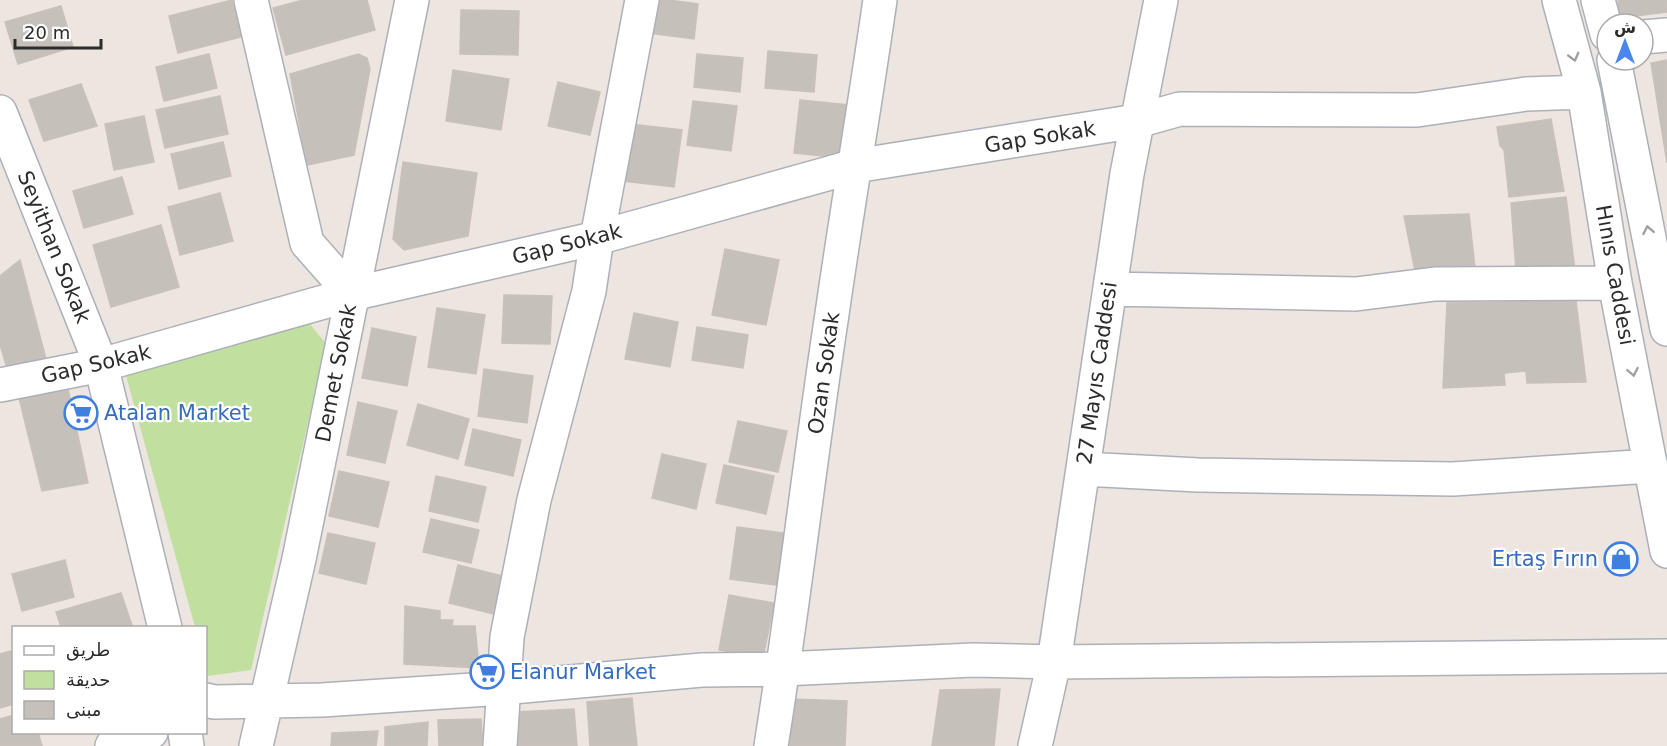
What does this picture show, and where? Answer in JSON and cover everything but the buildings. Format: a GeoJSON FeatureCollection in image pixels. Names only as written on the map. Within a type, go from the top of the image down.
{"type":"FeatureCollection","features":[{"type":"Feature","properties":{"kind":"street"},"geometry":{"type":"LineString","coordinates":[[251,0],[307,243],[352,294]]}},
{"type":"Feature","properties":{"kind":"street","name":"Demet Sokak"},"geometry":{"type":"LineString","coordinates":[[256,746],[299,559],[412,0]]}},
{"type":"Feature","properties":{"kind":"street"},"geometry":{"type":"LineString","coordinates":[[500,746],[507,637],[534,500],[589,291],[642,0]]}},
{"type":"Feature","properties":{"kind":"street","name":"Ozan Sokak"},"geometry":{"type":"LineString","coordinates":[[771,746],[879,0]]}},
{"type":"Feature","properties":{"kind":"street","name":"27 Mayıs Caddesi"},"geometry":{"type":"LineString","coordinates":[[1035,746],[1054,662],[1127,174],[1161,0]]}},
{"type":"Feature","properties":{"kind":"street","name":"Hınıs Caddesi"},"geometry":{"type":"LineString","coordinates":[[1559,0],[1584,92],[1615,283],[1667,551]]}},
{"type":"Feature","properties":{"kind":"street","name":"Hınıs Caddesi"},"geometry":{"type":"LineString","coordinates":[[1617,72],[1661,264],[1667,328]]}},
{"type":"Feature","properties":{"kind":"street","name":"Gap Sokak"},"geometry":{"type":"LineString","coordinates":[[0,385],[101,365],[352,294],[597,238],[855,166],[1137,121],[1180,109],[1417,111],[1526,94],[1584,92]]}},
{"type":"Feature","properties":{"kind":"street","name":"Seyithan Sokak"},"geometry":{"type":"LineString","coordinates":[[0,112],[101,365],[165,626]]}},
{"type":"Feature","properties":{"kind":"street"},"geometry":{"type":"LineString","coordinates":[[1110,289],[1356,294],[1435,284],[1615,283]]}},
{"type":"Feature","properties":{"kind":"street"},"geometry":{"type":"LineString","coordinates":[[1083,469],[1198,475],[1453,479],[1651,466]]}},
{"type":"Feature","properties":{"kind":"street"},"geometry":{"type":"LineString","coordinates":[[207,700],[266,702],[322,700],[503,688],[702,670],[783,669],[973,660],[1054,662],[1667,656]]}},
{"type":"Feature","properties":{"kind":"street"},"geometry":{"type":"LineString","coordinates":[[112,746],[147,734]]}},
{"type":"Feature","properties":{"kind":"green space"},"geometry":{"type":"Polygon","coordinates":[[[310,324],[326,344],[251,670],[208,676],[207,626],[195,626],[125,372],[310,324]]]}},
{"type":"Feature","properties":{"kind":"place","name":"Atalan Market"},"geometry":{"type":"Point","coordinates":[81,413]}},
{"type":"Feature","properties":{"kind":"place","name":"Ertaş Fırın"},"geometry":{"type":"Point","coordinates":[1621,559]}},
{"type":"Feature","properties":{"kind":"place","name":"Elanur Market"},"geometry":{"type":"Point","coordinates":[487,672]}}]}
